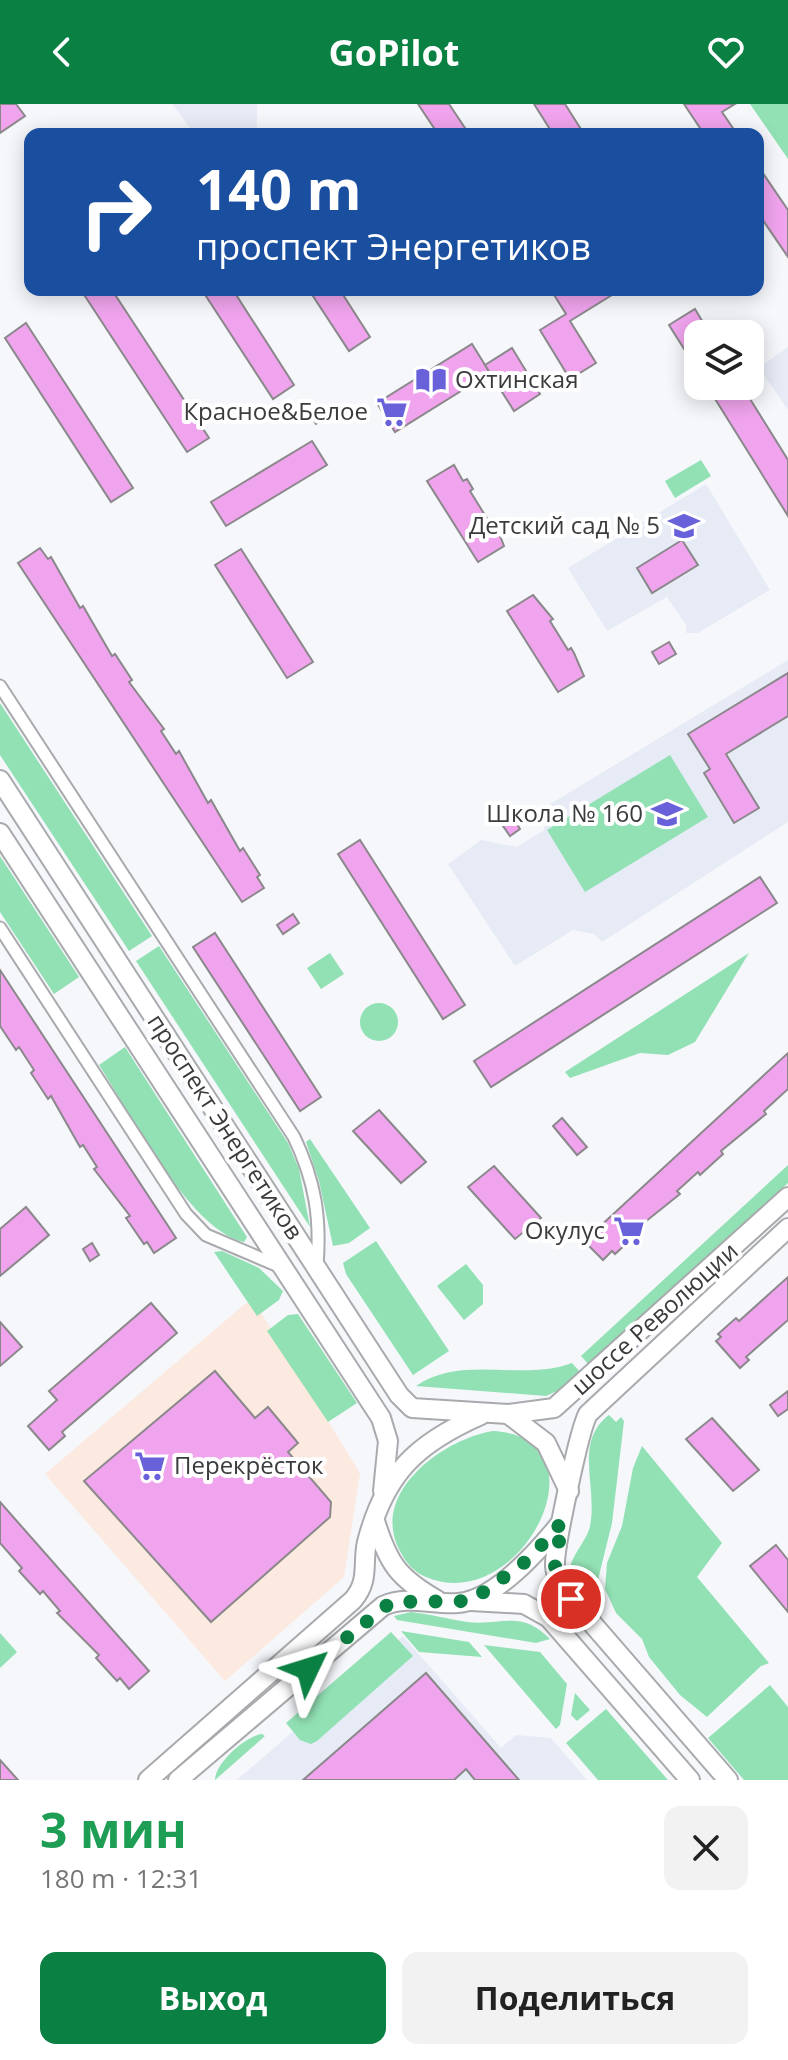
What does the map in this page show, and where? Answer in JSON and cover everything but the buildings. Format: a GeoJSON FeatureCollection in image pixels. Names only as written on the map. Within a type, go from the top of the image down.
{"type":"FeatureCollection","features":[{"type":"Feature","properties":{"kind":"main road","name":"проспект Энергетиков"},"geometry":{"type":"LineString","coordinates":[[0,780],[399,1395],[412,1408],[488,1412]]}},
{"type":"Feature","properties":{"kind":"main road","name":"проспект Энергетиков"},"geometry":{"type":"LineString","coordinates":[[0,833],[381,1418],[388,1441],[383,1491]]}},
{"type":"Feature","properties":{"kind":"main road","name":"шоссе Революции"},"geometry":{"type":"LineString","coordinates":[[488,1412],[508,1414],[554,1408],[563,1403],[788,1197]]}},
{"type":"Feature","properties":{"kind":"main road","name":"шоссе Революции"},"geometry":{"type":"LineString","coordinates":[[471,1601],[529,1559],[562,1522],[580,1426],[588,1414],[788,1228]]}},
{"type":"Feature","properties":{"kind":"main road"},"geometry":{"type":"LineString","coordinates":[[148,1780],[357,1595],[366,1578],[366,1545],[383,1491],[432,1440],[488,1412]]}},
{"type":"Feature","properties":{"kind":"main road"},"geometry":{"type":"LineString","coordinates":[[508,1414],[546,1443],[569,1491]]}},
{"type":"Feature","properties":{"kind":"main road"},"geometry":{"type":"LineString","coordinates":[[375,1521],[382,1545],[401,1576],[441,1601]]}},
{"type":"Feature","properties":{"kind":"main road"},"geometry":{"type":"LineString","coordinates":[[562,1522],[555,1567],[563,1587],[728,1780]]}},
{"type":"Feature","properties":{"kind":"main road"},"geometry":{"type":"LineString","coordinates":[[178,1780],[383,1606],[401,1601],[524,1604],[549,1618],[690,1780]]}},
{"type":"Feature","properties":{"kind":"street"},"geometry":{"type":"LineString","coordinates":[[0,686],[294,1137],[307,1164],[320,1222],[317,1269]]}},
{"type":"Feature","properties":{"kind":"street"},"geometry":{"type":"LineString","coordinates":[[0,928],[186,1214],[206,1235],[283,1267]]}},
{"type":"Feature","properties":{"kind":"shaded area"},"geometry":{"type":"Polygon","coordinates":[[[172,104],[257,104],[256,128],[190,128],[172,104]]]}},
{"type":"Feature","properties":{"kind":"shaded area"},"geometry":{"type":"Polygon","coordinates":[[[788,347],[788,410],[764,375],[764,364],[788,347]]]}},
{"type":"Feature","properties":{"kind":"shaded area","name":"Детский сад № 5"},"geometry":{"type":"Polygon","coordinates":[[[706,484],[770,590],[698,633],[686,633],[686,625],[667,597],[607,631],[568,568],[706,484]]]}},
{"type":"Feature","properties":{"kind":"shaded area","name":"Школа № 160"},"geometry":{"type":"Polygon","coordinates":[[[788,660],[788,822],[602,942],[594,934],[573,930],[515,966],[448,864],[481,840],[517,847],[544,830],[547,806],[788,660]]]}},
{"type":"Feature","properties":{"kind":"shaded area"},"geometry":{"type":"Polygon","coordinates":[[[252,1298],[360,1473],[344,1577],[225,1681],[45,1474],[252,1298]]]}},
{"type":"Feature","properties":{"kind":"shaded area"},"geometry":{"type":"Polygon","coordinates":[[[403,1636],[501,1748],[516,1735],[551,1738],[587,1780],[237,1780],[403,1636]]]}},
{"type":"Feature","properties":{"kind":"green space"},"geometry":{"type":"Polygon","coordinates":[[[750,104],[788,104],[788,159],[750,104]]]}},
{"type":"Feature","properties":{"kind":"green space"},"geometry":{"type":"Polygon","coordinates":[[[701,460],[711,476],[675,498],[665,481],[701,460]]]}},
{"type":"Feature","properties":{"kind":"green space"},"geometry":{"type":"Polygon","coordinates":[[[0,703],[152,936],[129,951],[0,755],[0,703]]]}},
{"type":"Feature","properties":{"kind":"green space"},"geometry":{"type":"Polygon","coordinates":[[[670,755],[708,817],[585,892],[547,830],[670,755]]]}},
{"type":"Feature","properties":{"kind":"green space"},"geometry":{"type":"Polygon","coordinates":[[[0,856],[79,977],[54,994],[0,912],[0,856]]]}},
{"type":"Feature","properties":{"kind":"green space"},"geometry":{"type":"Polygon","coordinates":[[[159,946],[288,1143],[299,1169],[310,1227],[136,961],[159,946]]]}},
{"type":"Feature","properties":{"kind":"green space"},"geometry":{"type":"Polygon","coordinates":[[[330,953],[344,974],[321,989],[307,968],[330,953]]]}},
{"type":"Feature","properties":{"kind":"green space"},"geometry":{"type":"Polygon","coordinates":[[[749,953],[695,1042],[668,1055],[640,1053],[570,1078],[565,1072],[749,953]]]}},
{"type":"Feature","properties":{"kind":"green space"},"geometry":{"type":"Polygon","coordinates":[[[379,1003],[393,1008],[398,1022],[393,1036],[379,1041],[365,1036],[360,1022],[365,1008],[379,1003]]]}},
{"type":"Feature","properties":{"kind":"green space"},"geometry":{"type":"Polygon","coordinates":[[[125,1047],[247,1237],[244,1242],[223,1233],[182,1193],[127,1111],[99,1065],[125,1047]]]}},
{"type":"Feature","properties":{"kind":"green space"},"geometry":{"type":"Polygon","coordinates":[[[310,1139],[370,1228],[349,1243],[333,1246],[319,1181],[306,1142],[310,1139]]]}},
{"type":"Feature","properties":{"kind":"green space"},"geometry":{"type":"Polygon","coordinates":[[[788,1165],[788,1183],[590,1366],[581,1356],[788,1165]]]}},
{"type":"Feature","properties":{"kind":"green space"},"geometry":{"type":"Polygon","coordinates":[[[376,1241],[449,1351],[413,1375],[346,1274],[343,1263],[376,1241]]]}},
{"type":"Feature","properties":{"kind":"green space"},"geometry":{"type":"Polygon","coordinates":[[[222,1251],[259,1268],[283,1291],[279,1300],[257,1316],[214,1252],[222,1251]]]}},
{"type":"Feature","properties":{"kind":"green space"},"geometry":{"type":"Polygon","coordinates":[[[466,1264],[483,1285],[483,1304],[464,1320],[437,1286],[466,1264]]]}},
{"type":"Feature","properties":{"kind":"green space"},"geometry":{"type":"Polygon","coordinates":[[[298,1314],[357,1403],[328,1422],[267,1331],[288,1315],[298,1314]]]}},
{"type":"Feature","properties":{"kind":"green space"},"geometry":{"type":"Polygon","coordinates":[[[572,1363],[581,1373],[566,1387],[546,1396],[416,1386],[453,1372],[533,1370],[572,1363]]]}},
{"type":"Feature","properties":{"kind":"green space"},"geometry":{"type":"Polygon","coordinates":[[[609,1415],[616,1422],[621,1417],[624,1421],[612,1523],[591,1608],[573,1585],[570,1571],[590,1526],[589,1452],[592,1438],[609,1415]]]}},
{"type":"Feature","properties":{"kind":"green space"},"geometry":{"type":"Polygon","coordinates":[[[493,1431],[528,1441],[546,1463],[549,1491],[539,1522],[520,1551],[493,1572],[461,1583],[426,1577],[403,1557],[393,1531],[394,1510],[402,1491],[433,1458],[473,1436],[493,1431]]]}},
{"type":"Feature","properties":{"kind":"green space"},"geometry":{"type":"Polygon","coordinates":[[[642,1446],[722,1543],[697,1577],[769,1663],[761,1666],[707,1717],[680,1695],[649,1657],[642,1639],[616,1613],[605,1589],[607,1563],[622,1526],[633,1468],[642,1446]]]}},
{"type":"Feature","properties":{"kind":"green space"},"geometry":{"type":"Polygon","coordinates":[[[411,1612],[467,1622],[520,1621],[550,1639],[536,1643],[397,1620],[394,1616],[411,1612]]]}},
{"type":"Feature","properties":{"kind":"green space"},"geometry":{"type":"Polygon","coordinates":[[[401,1631],[469,1642],[482,1657],[419,1652],[401,1631]]]}},
{"type":"Feature","properties":{"kind":"green space"},"geometry":{"type":"Polygon","coordinates":[[[391,1632],[413,1656],[317,1741],[311,1744],[300,1740],[286,1723],[391,1632]]]}},
{"type":"Feature","properties":{"kind":"green space"},"geometry":{"type":"Polygon","coordinates":[[[0,1633],[17,1652],[0,1668],[0,1633]]]}},
{"type":"Feature","properties":{"kind":"green space"},"geometry":{"type":"Polygon","coordinates":[[[484,1645],[540,1652],[567,1684],[560,1725],[556,1729],[484,1645]]]}},
{"type":"Feature","properties":{"kind":"green space"},"geometry":{"type":"Polygon","coordinates":[[[770,1685],[788,1707],[788,1780],[744,1780],[708,1738],[770,1685]]]}},
{"type":"Feature","properties":{"kind":"green space"},"geometry":{"type":"Polygon","coordinates":[[[575,1693],[590,1710],[577,1721],[571,1715],[575,1693]]]}},
{"type":"Feature","properties":{"kind":"green space"},"geometry":{"type":"Polygon","coordinates":[[[606,1709],[668,1780],[598,1780],[566,1743],[606,1709]]]}},
{"type":"Feature","properties":{"kind":"green space"},"geometry":{"type":"Polygon","coordinates":[[[262,1734],[265,1736],[215,1780],[220,1766],[232,1751],[262,1734]]]}},
{"type":"Feature","properties":{"kind":"place","name":"Охтинская"},"geometry":{"type":"Point","coordinates":[431,380]}},
{"type":"Feature","properties":{"kind":"place","name":"Красное&Белое"},"geometry":{"type":"Point","coordinates":[392,412]}},
{"type":"Feature","properties":{"kind":"place","name":"Детский сад № 5"},"geometry":{"type":"Point","coordinates":[684,526]}},
{"type":"Feature","properties":{"kind":"place","name":"Школа № 160"},"geometry":{"type":"Point","coordinates":[667,814]}},
{"type":"Feature","properties":{"kind":"place","name":"Окулус"},"geometry":{"type":"Point","coordinates":[629,1231]}},
{"type":"Feature","properties":{"kind":"place","name":"Перекрёсток"},"geometry":{"type":"Point","coordinates":[150,1466]}},
{"type":"Feature","properties":{"kind":"route"},"geometry":{"type":"LineString","coordinates":[[308,1669],[368,1617],[391,1602],[471,1601],[515,1572],[562,1522],[555,1567],[557,1577],[571,1599]]}}]}
